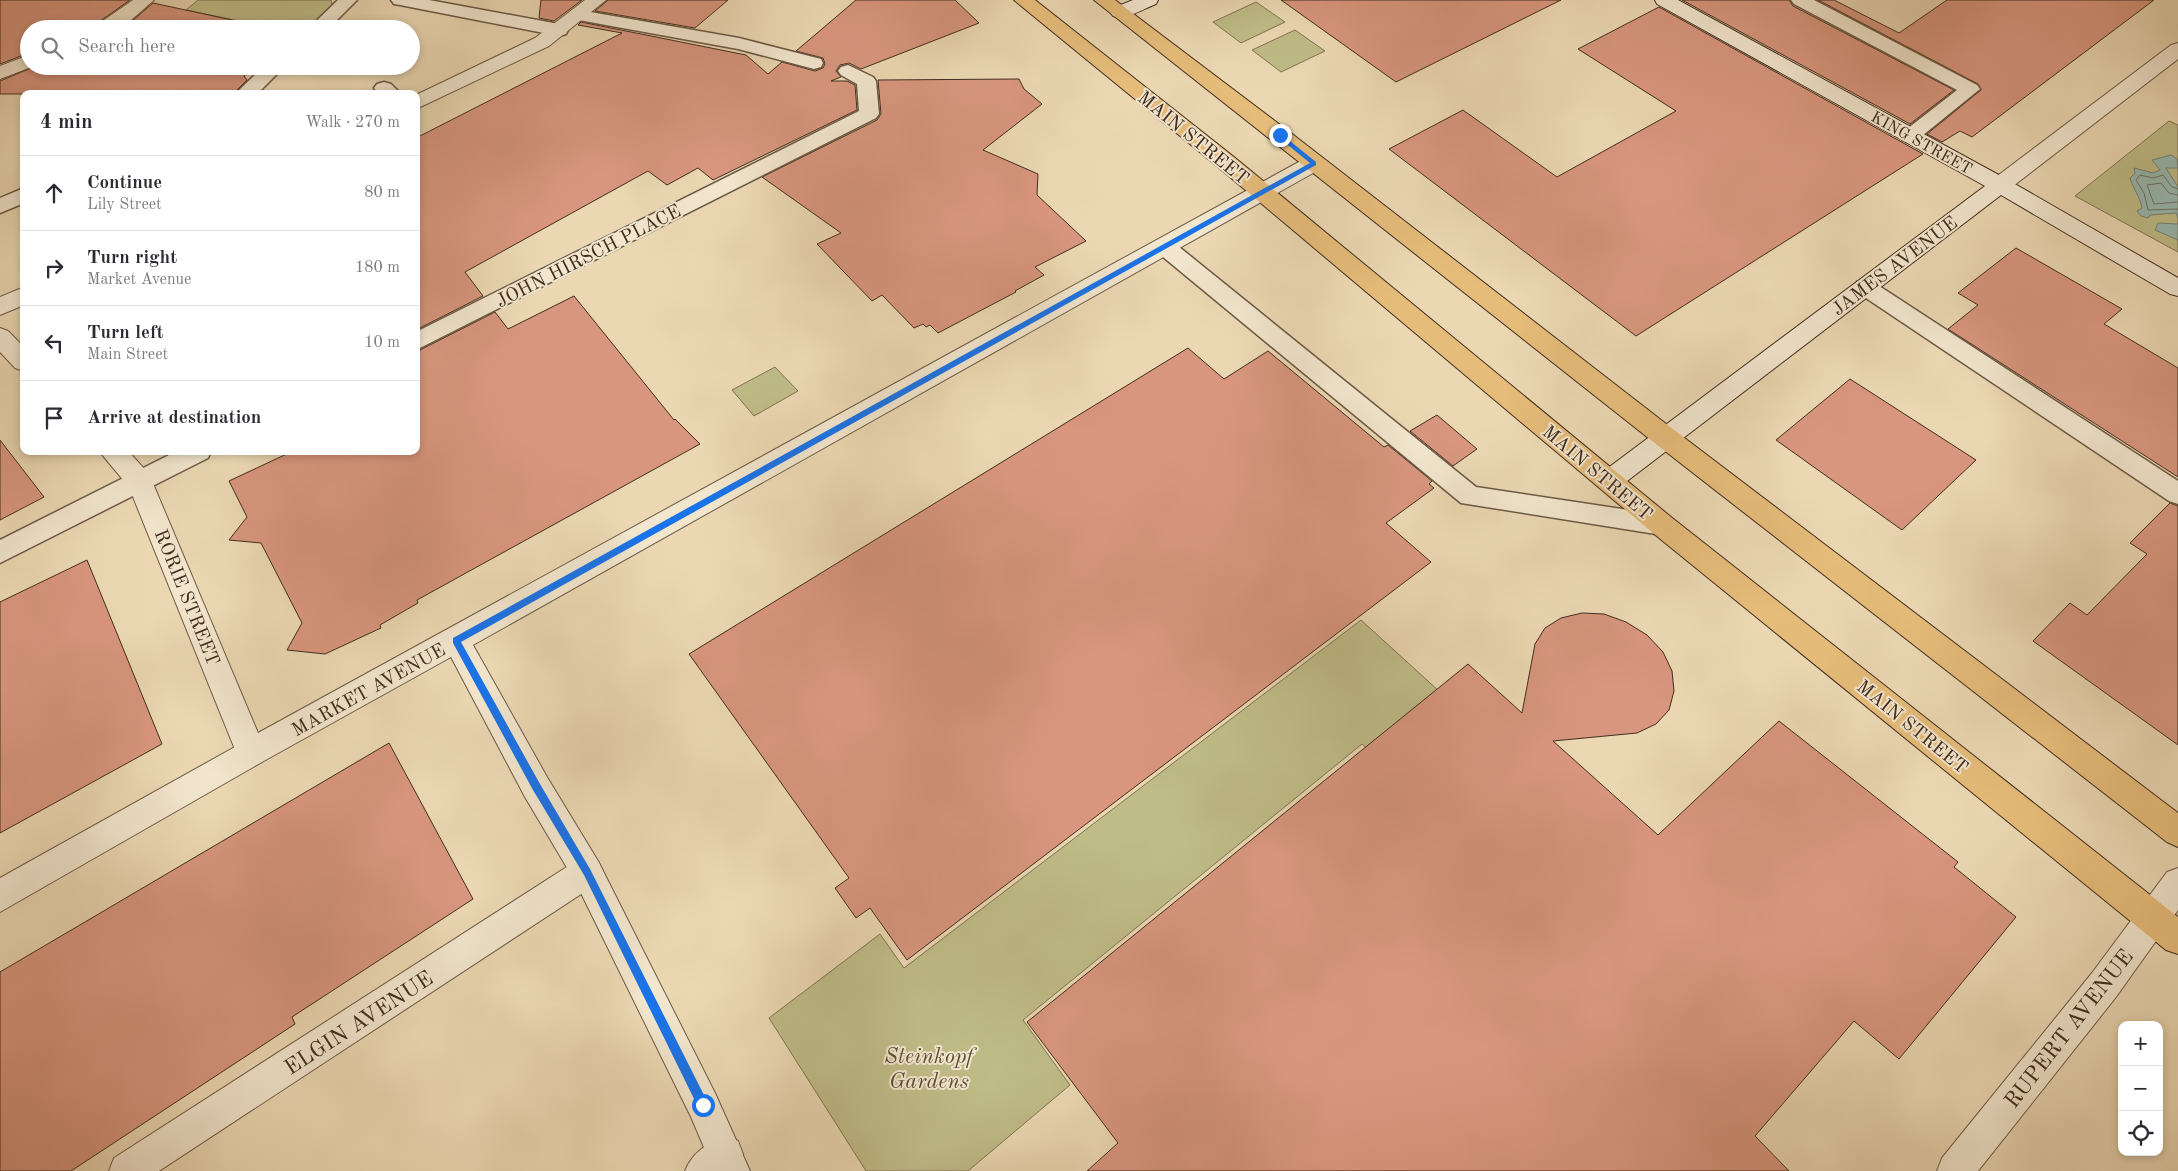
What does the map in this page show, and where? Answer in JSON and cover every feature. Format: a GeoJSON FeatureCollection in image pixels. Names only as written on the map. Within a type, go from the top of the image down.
{"type":"FeatureCollection","features":[{"type":"Feature","properties":{"kind":"main road","name":"MAIN STREET"},"geometry":{"type":"LineString","coordinates":[[1023,0],[1262,193],[1662,525],[2166,928]]}},
{"type":"Feature","properties":{"kind":"main road"},"geometry":{"type":"LineString","coordinates":[[1103,0],[1665,437],[2178,832]]}},
{"type":"Feature","properties":{"kind":"street"},"geometry":{"type":"LineString","coordinates":[[117,20],[145,0]]}},
{"type":"Feature","properties":{"kind":"street"},"geometry":{"type":"LineString","coordinates":[[420,101],[542,42],[597,0]]}},
{"type":"Feature","properties":{"kind":"street"},"geometry":{"type":"LineString","coordinates":[[1120,12],[1149,0]]}},
{"type":"Feature","properties":{"kind":"street","name":"KING STREET"},"geometry":{"type":"LineString","coordinates":[[1664,0],[2000,185],[2178,288]]}},
{"type":"Feature","properties":{"kind":"street","name":"JAMES AVENUE"},"geometry":{"type":"LineString","coordinates":[[1609,481],[2178,49]]}},
{"type":"Feature","properties":{"kind":"street"},"geometry":{"type":"LineString","coordinates":[[0,73],[20,65]]}},
{"type":"Feature","properties":{"kind":"street","name":"MARKET AVENUE"},"geometry":{"type":"LineString","coordinates":[[0,896],[251,752],[1314,163]]}},
{"type":"Feature","properties":{"kind":"street"},"geometry":{"type":"LineString","coordinates":[[0,307],[20,297]]}},
{"type":"Feature","properties":{"kind":"street"},"geometry":{"type":"LineString","coordinates":[[0,337],[20,358]]}},
{"type":"Feature","properties":{"kind":"street","name":"RORIE STREET"},"geometry":{"type":"LineString","coordinates":[[116,455],[140,481],[251,752]]}},
{"type":"Feature","properties":{"kind":"street"},"geometry":{"type":"LineString","coordinates":[[456,640],[536,787],[587,872],[720,1165]]}},
{"type":"Feature","properties":{"kind":"street","name":"ELGIN AVENUE"},"geometry":{"type":"LineString","coordinates":[[127,1171],[587,872]]}},
{"type":"Feature","properties":{"kind":"street","name":"RUPERT AVENUE"},"geometry":{"type":"LineString","coordinates":[[1955,1171],[2104,985],[2166,928],[2178,883]]}},
{"type":"Feature","properties":{"kind":"lane"},"geometry":{"type":"LineString","coordinates":[[327,20],[348,0]]}},
{"type":"Feature","properties":{"kind":"lane"},"geometry":{"type":"LineString","coordinates":[[400,0],[558,30]]}},
{"type":"Feature","properties":{"kind":"lane"},"geometry":{"type":"LineString","coordinates":[[1800,0],[1970,89],[1910,136]]}},
{"type":"Feature","properties":{"kind":"lane"},"geometry":{"type":"LineString","coordinates":[[579,15],[739,44],[814,63]]}},
{"type":"Feature","properties":{"kind":"lane","name":"JOHN HIRSCH PLACE"},"geometry":{"type":"LineString","coordinates":[[420,340],[869,114],[866,81],[848,71]]}},
{"type":"Feature","properties":{"kind":"lane"},"geometry":{"type":"LineString","coordinates":[[249,90],[266,75]]}},
{"type":"Feature","properties":{"kind":"lane"},"geometry":{"type":"LineString","coordinates":[[0,206],[20,197]]}},
{"type":"Feature","properties":{"kind":"lane"},"geometry":{"type":"LineString","coordinates":[[1165,247],[1470,496],[1662,525]]}},
{"type":"Feature","properties":{"kind":"lane"},"geometry":{"type":"LineString","coordinates":[[1864,288],[2178,494]]}},
{"type":"Feature","properties":{"kind":"lane"},"geometry":{"type":"LineString","coordinates":[[0,552],[191,455]]}},
{"type":"Feature","properties":{"kind":"green space"},"geometry":{"type":"Polygon","coordinates":[[[198,0],[331,0],[333,6],[318,20],[234,20],[186,10],[198,0]]]}},
{"type":"Feature","properties":{"kind":"green space"},"geometry":{"type":"Polygon","coordinates":[[[1256,2],[1285,22],[1241,43],[1213,22],[1256,2]]]}},
{"type":"Feature","properties":{"kind":"green space"},"geometry":{"type":"Polygon","coordinates":[[[1295,30],[1325,51],[1281,72],[1252,50],[1295,30]]]}},
{"type":"Feature","properties":{"kind":"green space"},"geometry":{"type":"Polygon","coordinates":[[[2169,121],[2178,125],[2178,252],[2075,196],[2169,121]]]}},
{"type":"Feature","properties":{"kind":"green space"},"geometry":{"type":"Polygon","coordinates":[[[775,367],[798,391],[754,416],[732,390],[775,367]]]}},
{"type":"Feature","properties":{"kind":"green space","name":"Steinkopf Gardens"},"geometry":{"type":"Polygon","coordinates":[[[1361,620],[1451,702],[1379,761],[1362,744],[1023,1020],[1070,1085],[968,1171],[866,1171],[769,1018],[880,934],[904,968],[1361,620]]]}},
{"type":"Feature","properties":{"kind":"water"},"geometry":{"type":"Polygon","coordinates":[[[2171,155],[2177,159],[2178,168],[2166,168],[2178,187],[2178,218],[2176,213],[2150,215],[2148,218],[2141,216],[2137,211],[2142,208],[2141,204],[2130,178],[2135,173],[2134,168],[2153,173],[2160,170],[2152,160],[2171,155]]]}},
{"type":"Feature","properties":{"kind":"water"},"geometry":{"type":"Polygon","coordinates":[[[2158,223],[2178,224],[2178,240],[2155,230],[2158,223]]]}},
{"type":"Feature","properties":{"kind":"building"},"geometry":{"type":"Polygon","coordinates":[[[0,0],[130,0],[102,20],[20,20],[20,56],[0,64],[0,0]]]}},
{"type":"Feature","properties":{"kind":"building"},"geometry":{"type":"Polygon","coordinates":[[[541,0],[582,0],[554,21],[539,18],[541,0]]]}},
{"type":"Feature","properties":{"kind":"building"},"geometry":{"type":"Polygon","coordinates":[[[608,0],[728,0],[695,28],[595,11],[608,0]]]}},
{"type":"Feature","properties":{"kind":"building"},"geometry":{"type":"Polygon","coordinates":[[[856,0],[955,0],[979,23],[861,69],[849,63],[840,65],[836,71],[841,77],[831,81],[847,81],[855,85],[857,110],[713,180],[698,168],[667,185],[648,171],[465,272],[483,296],[420,328],[420,136],[622,33],[578,25],[581,22],[746,55],[768,74],[782,62],[815,71],[823,68],[825,64],[823,58],[796,51],[856,0]]]}},
{"type":"Feature","properties":{"kind":"building"},"geometry":{"type":"Polygon","coordinates":[[[1281,0],[1561,0],[1396,82],[1281,0]]]}},
{"type":"Feature","properties":{"kind":"building"},"geometry":{"type":"Polygon","coordinates":[[[1682,0],[1789,0],[1793,6],[1954,90],[1910,124],[1682,0]]]}},
{"type":"Feature","properties":{"kind":"building"},"geometry":{"type":"Polygon","coordinates":[[[1818,0],[1834,0],[1899,33],[1947,0],[2154,0],[1972,137],[1960,131],[1942,142],[1927,134],[1981,90],[1978,84],[1818,0]]]}},
{"type":"Feature","properties":{"kind":"building"},"geometry":{"type":"Polygon","coordinates":[[[153,3],[232,20],[133,20],[153,3]]]}},
{"type":"Feature","properties":{"kind":"building"},"geometry":{"type":"Polygon","coordinates":[[[1659,7],[1923,154],[1636,336],[1389,149],[1463,110],[1557,177],[1676,111],[1578,49],[1659,7]]]}},
{"type":"Feature","properties":{"kind":"building"},"geometry":{"type":"Polygon","coordinates":[[[20,73],[20,75],[245,75],[244,76],[247,80],[237,90],[20,90],[20,94],[0,94],[0,81],[20,73]]]}},
{"type":"Feature","properties":{"kind":"building"},"geometry":{"type":"Polygon","coordinates":[[[1019,79],[1024,89],[1042,104],[983,150],[1038,174],[1037,195],[1086,241],[1035,267],[1044,275],[938,333],[930,325],[926,327],[923,324],[914,328],[882,295],[872,301],[817,244],[841,233],[762,177],[877,120],[881,114],[878,80],[1019,79]]]}},
{"type":"Feature","properties":{"kind":"building"},"geometry":{"type":"Polygon","coordinates":[[[2016,248],[2122,309],[2104,324],[2178,368],[2178,477],[1948,329],[1978,305],[1958,293],[2016,248]]]}},
{"type":"Feature","properties":{"kind":"building"},"geometry":{"type":"Polygon","coordinates":[[[574,296],[674,420],[700,444],[417,600],[418,603],[380,625],[381,628],[325,654],[287,650],[302,623],[261,543],[229,540],[247,517],[229,481],[284,455],[420,455],[420,350],[495,312],[508,329],[574,296]]]}},
{"type":"Feature","properties":{"kind":"building"},"geometry":{"type":"Polygon","coordinates":[[[1188,348],[1224,379],[1268,351],[1384,447],[1388,445],[1432,481],[1429,484],[1434,488],[1386,523],[1431,562],[907,960],[870,908],[856,918],[835,888],[849,878],[689,654],[1188,348]]]}},
{"type":"Feature","properties":{"kind":"building"},"geometry":{"type":"Polygon","coordinates":[[[1850,379],[1976,460],[1902,530],[1776,440],[1850,379]]]}},
{"type":"Feature","properties":{"kind":"building"},"geometry":{"type":"Polygon","coordinates":[[[1437,415],[1477,449],[1453,466],[1410,431],[1437,415]]]}},
{"type":"Feature","properties":{"kind":"building"},"geometry":{"type":"Polygon","coordinates":[[[0,440],[44,497],[0,520],[0,440]]]}},
{"type":"Feature","properties":{"kind":"building"},"geometry":{"type":"Polygon","coordinates":[[[2170,503],[2178,506],[2178,745],[2033,641],[2070,603],[2087,615],[2147,554],[2130,543],[2170,503]]]}},
{"type":"Feature","properties":{"kind":"building"},"geometry":{"type":"Polygon","coordinates":[[[87,560],[162,744],[0,833],[0,602],[87,560]]]}},
{"type":"Feature","properties":{"kind":"building"},"geometry":{"type":"Polygon","coordinates":[[[1582,613],[1604,614],[1626,622],[1647,635],[1663,652],[1672,671],[1674,691],[1669,710],[1656,724],[1637,733],[1553,741],[1658,835],[1779,721],[1958,862],[1954,867],[2016,917],[1899,1059],[1854,1021],[1755,1136],[1789,1171],[1087,1171],[1118,1143],[1027,1022],[1468,664],[1522,713],[1535,644],[1545,628],[1561,618],[1582,613]]]}},
{"type":"Feature","properties":{"kind":"building"},"geometry":{"type":"Polygon","coordinates":[[[389,743],[473,899],[292,1017],[295,1024],[71,1171],[0,1171],[0,972],[389,743]]]}},
{"type":"Feature","properties":{"kind":"route"},"geometry":{"type":"LineString","coordinates":[[703,1105],[587,872],[536,787],[481,682],[456,640],[1314,163],[1280,135]]}}]}
